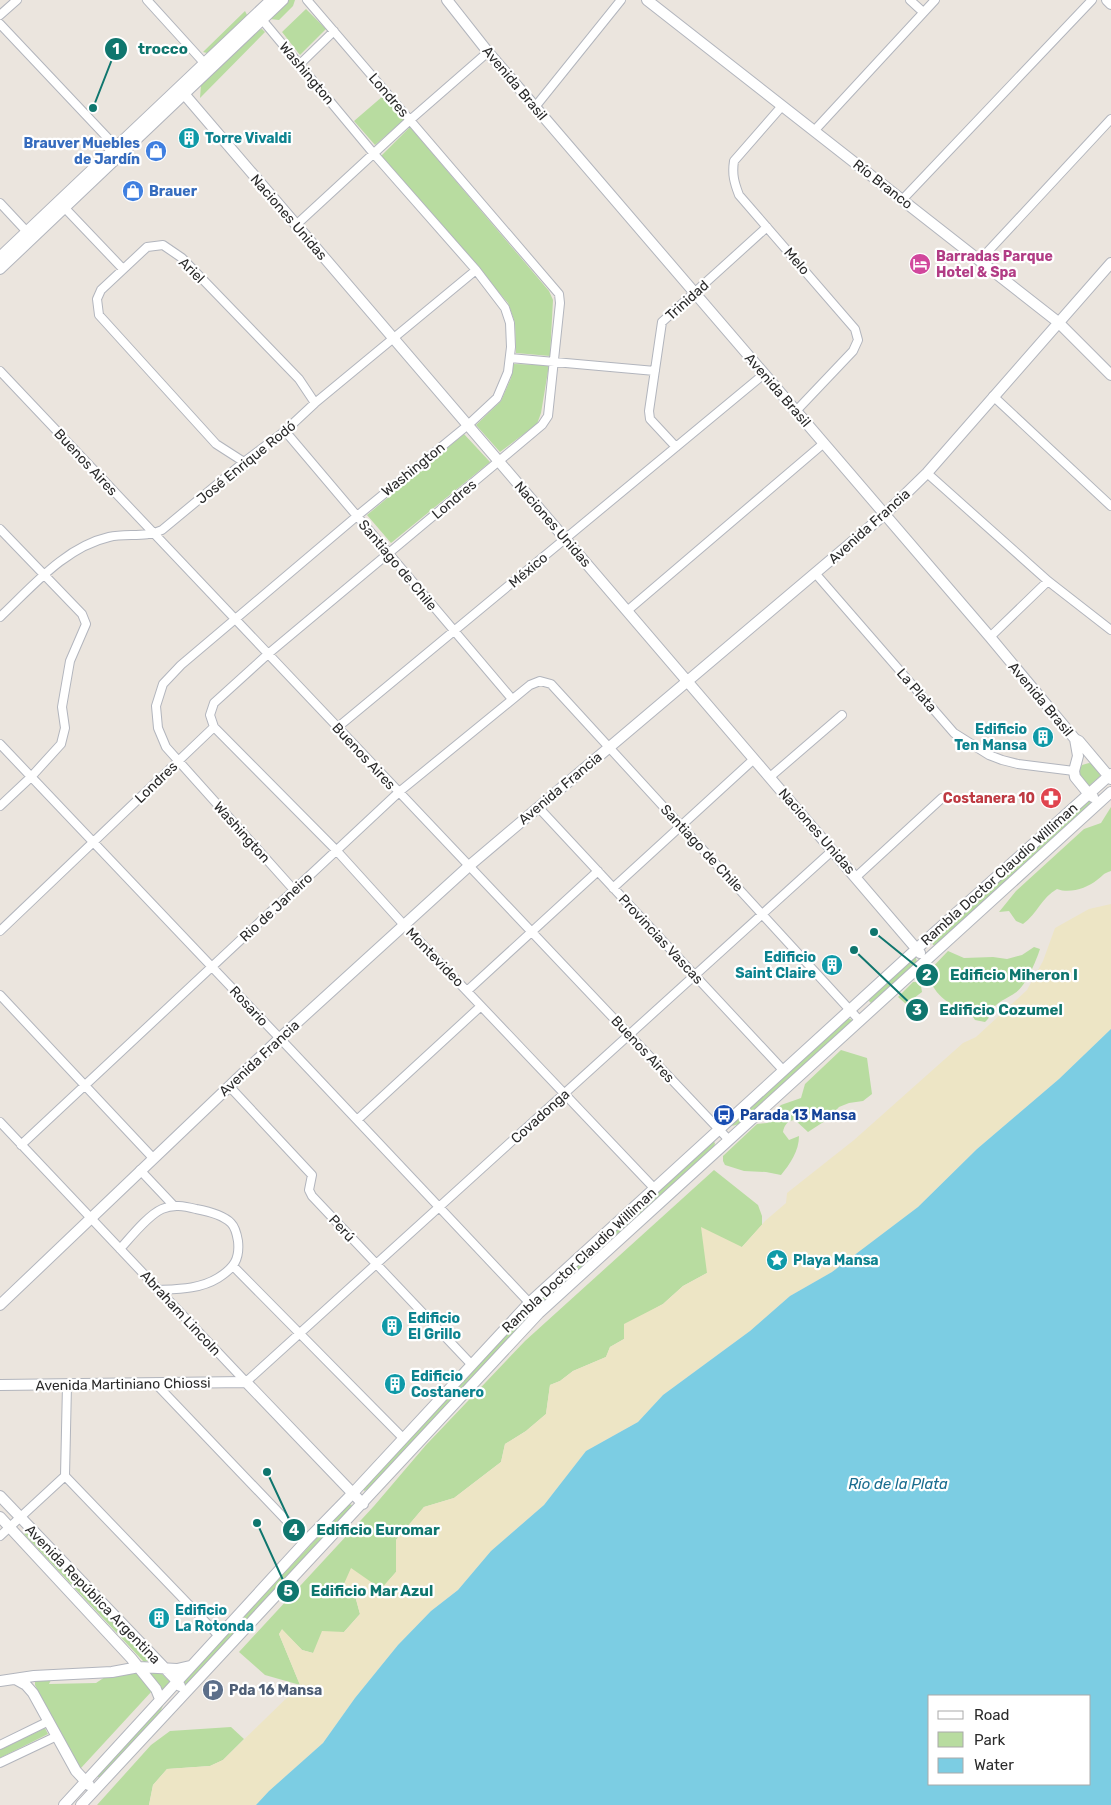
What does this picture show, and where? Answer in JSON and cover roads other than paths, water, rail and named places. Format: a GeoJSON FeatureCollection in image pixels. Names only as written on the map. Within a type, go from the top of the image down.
{"type":"FeatureCollection","features":[{"type":"Feature","properties":{"kind":"street"},"geometry":{"type":"LineString","coordinates":[[0,15],[18,0]]}},
{"type":"Feature","properties":{"kind":"street"},"geometry":{"type":"LineString","coordinates":[[147,0],[207,66]]}},
{"type":"Feature","properties":{"kind":"street"},"geometry":{"type":"LineString","coordinates":[[260,17],[271,0]]}},
{"type":"Feature","properties":{"kind":"street"},"geometry":{"type":"LineString","coordinates":[[0,257],[29,235],[207,66],[260,17],[283,0]]}},
{"type":"Feature","properties":{"kind":"street","name":"Londres"},"geometry":{"type":"LineString","coordinates":[[0,931],[214,727],[210,715],[214,703],[268,654],[542,425],[548,416],[555,362],[560,303],[559,294],[307,0]]}},
{"type":"Feature","properties":{"kind":"street","name":"Avenida Brasil"},"geometry":{"type":"LineString","coordinates":[[447,0],[488,52],[885,514],[1075,739],[1111,776]]}},
{"type":"Feature","properties":{"kind":"street"},"geometry":{"type":"LineString","coordinates":[[535,107],[621,0]]}},
{"type":"Feature","properties":{"kind":"street","name":"Río Branco"},"geometry":{"type":"LineString","coordinates":[[647,0],[1058,322],[1111,375]]}},
{"type":"Feature","properties":{"kind":"street"},"geometry":{"type":"LineString","coordinates":[[910,0],[923,12]]}},
{"type":"Feature","properties":{"kind":"street"},"geometry":{"type":"LineString","coordinates":[[814,131],[934,0]]}},
{"type":"Feature","properties":{"kind":"street"},"geometry":{"type":"LineString","coordinates":[[903,199],[1092,0]]}},
{"type":"Feature","properties":{"kind":"street"},"geometry":{"type":"LineString","coordinates":[[1107,0],[1111,4]]}},
{"type":"Feature","properties":{"kind":"street","name":"Washington"},"geometry":{"type":"LineString","coordinates":[[260,17],[374,154],[476,270],[505,308],[510,323],[508,372],[497,398],[468,425],[356,516],[181,665],[163,684],[156,706],[158,728],[166,747],[294,890]]}},
{"type":"Feature","properties":{"kind":"street"},"geometry":{"type":"LineString","coordinates":[[0,24],[119,150]]}},
{"type":"Feature","properties":{"kind":"street"},"geometry":{"type":"LineString","coordinates":[[300,64],[334,31]]}},
{"type":"Feature","properties":{"kind":"street"},"geometry":{"type":"LineString","coordinates":[[296,225],[410,120],[488,52]]}},
{"type":"Feature","properties":{"kind":"street","name":"Naciones Unidas"},"geometry":{"type":"LineString","coordinates":[[181,91],[927,961]]}},
{"type":"Feature","properties":{"kind":"street","name":"Melo"},"geometry":{"type":"LineString","coordinates":[[782,106],[734,161],[732,173],[734,182],[739,195],[855,329],[858,340],[853,351],[796,411]]}},
{"type":"Feature","properties":{"kind":"street"},"geometry":{"type":"LineString","coordinates":[[980,260],[1111,119]]}},
{"type":"Feature","properties":{"kind":"street"},"geometry":{"type":"LineString","coordinates":[[0,203],[29,235]]}},
{"type":"Feature","properties":{"kind":"street"},"geometry":{"type":"LineString","coordinates":[[62,204],[123,269]]}},
{"type":"Feature","properties":{"kind":"street","name":"Trinidad"},"geometry":{"type":"LineString","coordinates":[[676,447],[650,419],[649,411],[662,322],[767,227]]}},
{"type":"Feature","properties":{"kind":"street"},"geometry":{"type":"LineString","coordinates":[[0,269],[29,235]]}},
{"type":"Feature","properties":{"kind":"street","name":"Ariel"},"geometry":{"type":"LineString","coordinates":[[244,462],[216,444],[99,315],[97,299],[101,290],[147,247],[164,245],[182,258],[298,379],[316,403]]}},
{"type":"Feature","properties":{"kind":"street","name":"Avenida Francia"},"geometry":{"type":"LineString","coordinates":[[0,1305],[280,1038],[469,866],[885,514],[927,473],[1111,263]]}},
{"type":"Feature","properties":{"kind":"street","name":"José Enrique Rodó"},"geometry":{"type":"LineString","coordinates":[[154,534],[162,530],[244,462],[285,431],[393,338],[476,270]]}},
{"type":"Feature","properties":{"kind":"street"},"geometry":{"type":"LineString","coordinates":[[510,358],[655,371]]}},
{"type":"Feature","properties":{"kind":"street","name":"Buenos Aires"},"geometry":{"type":"LineString","coordinates":[[0,371],[729,1140]]}},
{"type":"Feature","properties":{"kind":"street","name":"México"},"geometry":{"type":"LineString","coordinates":[[338,727],[764,374]]}},
{"type":"Feature","properties":{"kind":"street"},"geometry":{"type":"LineString","coordinates":[[993,396],[1111,506]]}},
{"type":"Feature","properties":{"kind":"street","name":"Santiago de Chile"},"geometry":{"type":"LineString","coordinates":[[285,431],[512,700]]}},
{"type":"Feature","properties":{"kind":"street"},"geometry":{"type":"LineString","coordinates":[[627,611],[824,443]]}},
{"type":"Feature","properties":{"kind":"street"},"geometry":{"type":"LineString","coordinates":[[927,473],[1048,581],[1111,630]]}},
{"type":"Feature","properties":{"kind":"street"},"geometry":{"type":"LineString","coordinates":[[0,529],[82,614],[86,624],[70,661],[62,707],[64,728],[61,744],[31,777],[0,806]]}},
{"type":"Feature","properties":{"kind":"street"},"geometry":{"type":"LineString","coordinates":[[0,618],[61,561],[83,546],[109,537],[125,534],[154,534]]}},
{"type":"Feature","properties":{"kind":"street","name":"La Plata"},"geometry":{"type":"LineString","coordinates":[[815,573],[954,733],[988,755],[1002,760],[1018,764],[1076,766]]}},
{"type":"Feature","properties":{"kind":"street"},"geometry":{"type":"LineString","coordinates":[[990,637],[1048,581]]}},
{"type":"Feature","properties":{"kind":"street","name":"Santiago de Chile"},"geometry":{"type":"LineString","coordinates":[[540,681],[551,684],[860,1021]]}},
{"type":"Feature","properties":{"kind":"street","name":"Rio de Janeiro"},"geometry":{"type":"LineString","coordinates":[[22,1145],[399,792],[530,685],[540,681]]}},
{"type":"Feature","properties":{"kind":"street"},"geometry":{"type":"LineString","coordinates":[[770,777],[842,714]]}},
{"type":"Feature","properties":{"kind":"street","name":"Montevideo"},"geometry":{"type":"LineString","coordinates":[[214,727],[336,850],[404,925],[654,1188]]}},
{"type":"Feature","properties":{"kind":"street"},"geometry":{"type":"LineString","coordinates":[[1075,739],[1078,751],[1075,777],[1088,793],[1102,800]]}},
{"type":"Feature","properties":{"kind":"street","name":"Rosario"},"geometry":{"type":"LineString","coordinates":[[0,744],[539,1313]]}},
{"type":"Feature","properties":{"kind":"street"},"geometry":{"type":"LineString","coordinates":[[1076,766],[1094,758]]}},
{"type":"Feature","properties":{"kind":"street"},"geometry":{"type":"LineString","coordinates":[[613,888],[754,759]]}},
{"type":"Feature","properties":{"kind":"street","name":"Rambla Doctor Claudio Williman"},"geometry":{"type":"LineString","coordinates":[[64,1805],[190,1666],[529,1303],[1088,793],[1111,776]]}},
{"type":"Feature","properties":{"kind":"street","name":"Rambla Doctor Claudio Williman"},"geometry":{"type":"LineString","coordinates":[[81,1805],[539,1313],[1111,792]]}},
{"type":"Feature","properties":{"kind":"street"},"geometry":{"type":"LineString","coordinates":[[856,877],[942,798]]}},
{"type":"Feature","properties":{"kind":"street","name":"Provincias Vascas"},"geometry":{"type":"LineString","coordinates":[[538,807],[783,1070]]}},
{"type":"Feature","properties":{"kind":"street","name":"Covadonga"},"geometry":{"type":"LineString","coordinates":[[246,1382],[833,850]]}},
{"type":"Feature","properties":{"kind":"street"},"geometry":{"type":"LineString","coordinates":[[467,991],[598,872]]}},
{"type":"Feature","properties":{"kind":"street"},"geometry":{"type":"LineString","coordinates":[[0,995],[154,1158]]}},
{"type":"Feature","properties":{"kind":"street"},"geometry":{"type":"LineString","coordinates":[[356,1120],[481,1006]]}},
{"type":"Feature","properties":{"kind":"street","name":"Perú"},"geometry":{"type":"LineString","coordinates":[[229,1086],[312,1175],[309,1190],[312,1196],[471,1364]]}},
{"type":"Feature","properties":{"kind":"street","name":"Abraham Lincoln"},"geometry":{"type":"LineString","coordinates":[[0,1122],[363,1504]]}},
{"type":"Feature","properties":{"kind":"street"},"geometry":{"type":"LineString","coordinates":[[140,1170],[174,1206]]}},
{"type":"Feature","properties":{"kind":"street"},"geometry":{"type":"LineString","coordinates":[[120,1249],[140,1227],[161,1209],[178,1205],[202,1210],[225,1219],[232,1224],[237,1234],[239,1254],[233,1266],[218,1278],[194,1288],[158,1290]]}},
{"type":"Feature","properties":{"kind":"street"},"geometry":{"type":"LineString","coordinates":[[233,1266],[403,1438]]}},
{"type":"Feature","properties":{"kind":"street","name":"Avenida Martiniano Chiossi"},"geometry":{"type":"LineString","coordinates":[[0,1385],[246,1382]]}},
{"type":"Feature","properties":{"kind":"street"},"geometry":{"type":"LineString","coordinates":[[156,1384],[306,1541]]}},
{"type":"Feature","properties":{"kind":"street"},"geometry":{"type":"LineString","coordinates":[[67,1385],[65,1476],[219,1636]]}},
{"type":"Feature","properties":{"kind":"street"},"geometry":{"type":"LineString","coordinates":[[0,1536],[65,1476]]}},
{"type":"Feature","properties":{"kind":"street","name":"Avenida República Argentina"},"geometry":{"type":"LineString","coordinates":[[0,1496],[177,1681],[184,1694]]}},
{"type":"Feature","properties":{"kind":"street","name":"Avenida República Argentina"},"geometry":{"type":"LineString","coordinates":[[0,1518],[139,1668],[156,1689],[160,1699]]}},
{"type":"Feature","properties":{"kind":"street"},"geometry":{"type":"LineString","coordinates":[[0,1681],[34,1676],[112,1672],[139,1668],[177,1669],[190,1666]]}},
{"type":"Feature","properties":{"kind":"street"},"geometry":{"type":"LineString","coordinates":[[17,1680],[26,1685],[33,1693],[76,1771],[95,1790]]}},
{"type":"Feature","properties":{"kind":"street"},"geometry":{"type":"LineString","coordinates":[[0,1746],[49,1721]]}},
{"type":"Feature","properties":{"kind":"street"},"geometry":{"type":"LineString","coordinates":[[0,1763],[57,1736]]}},
{"type":"Feature","properties":{"kind":"water","name":"Río de la Plata"},"geometry":{"type":"Polygon","coordinates":[[[1111,1029],[1111,1805],[256,1805],[323,1743],[355,1698],[398,1645],[431,1611],[458,1590],[491,1551],[544,1505],[586,1451],[638,1422],[663,1395],[750,1331],[790,1296],[832,1272],[918,1207],[977,1149],[1059,1079],[1111,1029]]]}},
{"type":"Feature","properties":{"kind":"place","name":"trocco"},"geometry":{"type":"Point","coordinates":[93,108]}},
{"type":"Feature","properties":{"kind":"place","name":"Torre Vivaldi"},"geometry":{"type":"Point","coordinates":[189,138]}},
{"type":"Feature","properties":{"kind":"place","name":"Brauver Muebles de Jardín"},"geometry":{"type":"Point","coordinates":[156,151]}},
{"type":"Feature","properties":{"kind":"place","name":"Brauer"},"geometry":{"type":"Point","coordinates":[133,191]}},
{"type":"Feature","properties":{"kind":"place","name":"Barradas Parque Hotel & Spa"},"geometry":{"type":"Point","coordinates":[920,264]}},
{"type":"Feature","properties":{"kind":"place","name":"Edificio Ten Mansa"},"geometry":{"type":"Point","coordinates":[1043,737]}},
{"type":"Feature","properties":{"kind":"place","name":"Costanera 10"},"geometry":{"type":"Point","coordinates":[1051,798]}},
{"type":"Feature","properties":{"kind":"place","name":"Edificio Miheron I"},"geometry":{"type":"Point","coordinates":[874,932]}},
{"type":"Feature","properties":{"kind":"place","name":"Edificio Cozumel"},"geometry":{"type":"Point","coordinates":[854,950]}},
{"type":"Feature","properties":{"kind":"place","name":"Edificio Saint Claire"},"geometry":{"type":"Point","coordinates":[832,965]}},
{"type":"Feature","properties":{"kind":"place","name":"Parada 13 Mansa"},"geometry":{"type":"Point","coordinates":[724,1115]}},
{"type":"Feature","properties":{"kind":"place","name":"Playa Mansa"},"geometry":{"type":"Point","coordinates":[777,1260]}},
{"type":"Feature","properties":{"kind":"place","name":"Edificio El Grillo"},"geometry":{"type":"Point","coordinates":[392,1326]}},
{"type":"Feature","properties":{"kind":"place","name":"Edificio Costanero"},"geometry":{"type":"Point","coordinates":[395,1384]}},
{"type":"Feature","properties":{"kind":"place","name":"Edificio Euromar"},"geometry":{"type":"Point","coordinates":[267,1472]}},
{"type":"Feature","properties":{"kind":"place","name":"Edificio Mar Azul"},"geometry":{"type":"Point","coordinates":[257,1523]}},
{"type":"Feature","properties":{"kind":"place","name":"Edificio La Rotonda"},"geometry":{"type":"Point","coordinates":[159,1618]}},
{"type":"Feature","properties":{"kind":"place","name":"Pda 16 Mansa"},"geometry":{"type":"Point","coordinates":[213,1690]}}]}
